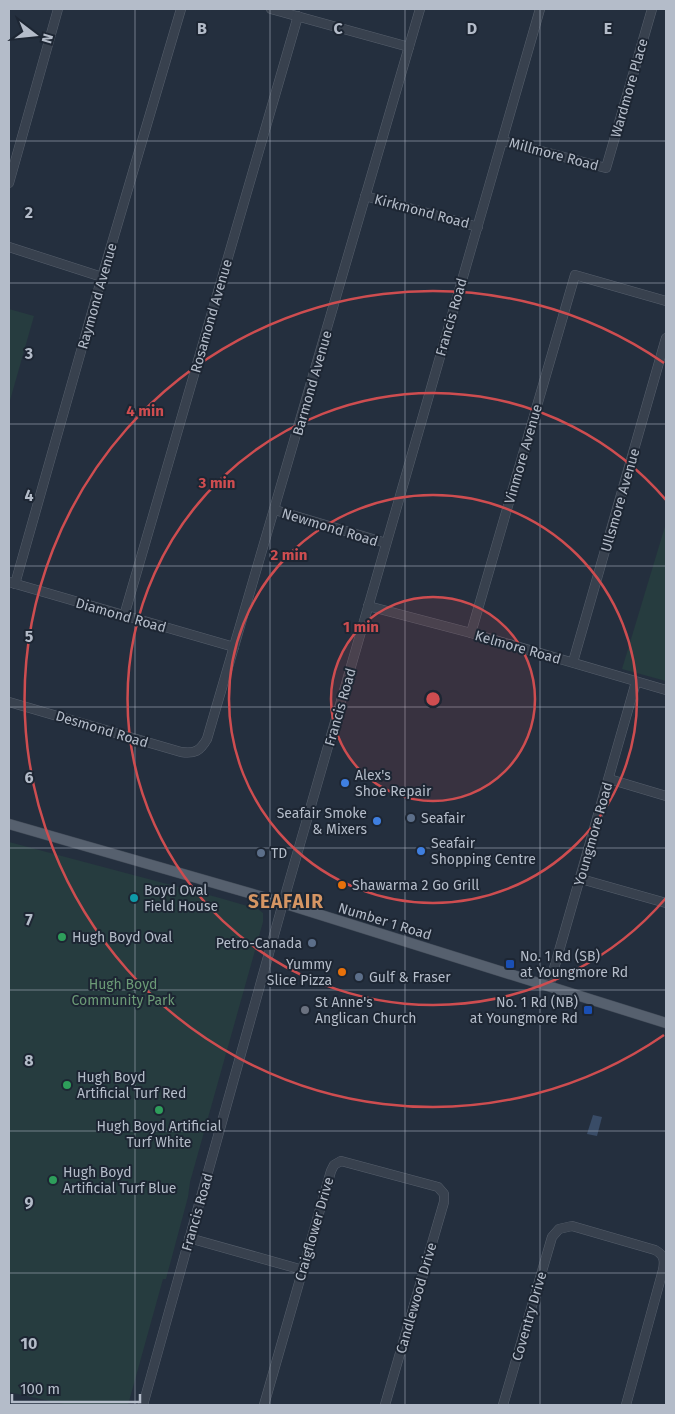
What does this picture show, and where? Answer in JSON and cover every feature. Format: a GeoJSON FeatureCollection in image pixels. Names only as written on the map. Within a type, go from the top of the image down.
{"type":"FeatureCollection","features":[{"type":"Feature","properties":{"kind":"main road","name":"Number 1 Road"},"geometry":{"type":"LineString","coordinates":[[9,824],[283,903],[666,1023]]}},
{"type":"Feature","properties":{"kind":"street"},"geometry":{"type":"LineString","coordinates":[[9,183],[58,9]]}},
{"type":"Feature","properties":{"kind":"street","name":"Raymond Avenue"},"geometry":{"type":"LineString","coordinates":[[12,583],[181,9]]}},
{"type":"Feature","properties":{"kind":"street"},"geometry":{"type":"LineString","coordinates":[[271,9],[409,47]]}},
{"type":"Feature","properties":{"kind":"street","name":"Barmond Avenue"},"geometry":{"type":"LineString","coordinates":[[196,752],[202,748],[207,739],[420,9]]}},
{"type":"Feature","properties":{"kind":"street","name":"Francis Road"},"geometry":{"type":"LineString","coordinates":[[143,1405],[283,903],[540,9]]}},
{"type":"Feature","properties":{"kind":"street","name":"Wardmore Place"},"geometry":{"type":"LineString","coordinates":[[606,168],[652,9]]}},
{"type":"Feature","properties":{"kind":"street","name":"Rosamond Avenue"},"geometry":{"type":"LineString","coordinates":[[124,616],[298,16]]}},
{"type":"Feature","properties":{"kind":"street","name":"Millmore Road"},"geometry":{"type":"LineString","coordinates":[[503,141],[606,168]]}},
{"type":"Feature","properties":{"kind":"street","name":"Kirkmond Road"},"geometry":{"type":"LineString","coordinates":[[365,196],[478,227]]}},
{"type":"Feature","properties":{"kind":"street"},"geometry":{"type":"LineString","coordinates":[[9,248],[102,277]]}},
{"type":"Feature","properties":{"kind":"street","name":"Vinmore Avenue"},"geometry":{"type":"LineString","coordinates":[[471,633],[575,275],[666,301]]}},
{"type":"Feature","properties":{"kind":"street","name":"Ullsmore Avenue"},"geometry":{"type":"LineString","coordinates":[[573,662],[666,338]]}},
{"type":"Feature","properties":{"kind":"street","name":"Newmond Road"},"geometry":{"type":"LineString","coordinates":[[274,510],[386,543]]}},
{"type":"Feature","properties":{"kind":"street","name":"Diamond Road"},"geometry":{"type":"LineString","coordinates":[[12,583],[234,647]]}},
{"type":"Feature","properties":{"kind":"street","name":"Kelmore Road"},"geometry":{"type":"LineString","coordinates":[[368,606],[471,633],[666,690]]}},
{"type":"Feature","properties":{"kind":"street","name":"Youngmore Road"},"geometry":{"type":"LineString","coordinates":[[549,986],[636,682]]}},
{"type":"Feature","properties":{"kind":"street","name":"Desmond Road"},"geometry":{"type":"LineString","coordinates":[[9,702],[165,748],[188,753],[196,752]]}},
{"type":"Feature","properties":{"kind":"street"},"geometry":{"type":"LineString","coordinates":[[609,779],[666,796]]}},
{"type":"Feature","properties":{"kind":"street"},"geometry":{"type":"LineString","coordinates":[[581,879],[666,903]]}},
{"type":"Feature","properties":{"kind":"street","name":"Craigflower Drive"},"geometry":{"type":"LineString","coordinates":[[264,1405],[334,1165],[338,1162],[348,1162],[438,1187],[443,1192]]}},
{"type":"Feature","properties":{"kind":"street","name":"Candlewood Drive"},"geometry":{"type":"LineString","coordinates":[[386,1405],[444,1202],[443,1192]]}},
{"type":"Feature","properties":{"kind":"street","name":"Coventry Drive"},"geometry":{"type":"LineString","coordinates":[[503,1405],[549,1245],[555,1232],[572,1226],[655,1250],[663,1257],[665,1262],[626,1405]]}},
{"type":"Feature","properties":{"kind":"street"},"geometry":{"type":"LineString","coordinates":[[189,1238],[303,1270]]}},
{"type":"Feature","properties":{"kind":"green space"},"geometry":{"type":"Polygon","coordinates":[[[9,309],[34,316],[9,404],[9,309]]]}},
{"type":"Feature","properties":{"kind":"green space"},"geometry":{"type":"Polygon","coordinates":[[[666,523],[666,681],[622,669],[666,523]]]}},
{"type":"Feature","properties":{"kind":"green space","name":"Hugh Boyd Community Park"},"geometry":{"type":"Polygon","coordinates":[[[9,842],[220,898],[258,909],[263,913],[263,922],[190,1182],[188,1197],[166,1279],[163,1279],[128,1405],[68,1405],[9,1392],[9,842]]]}},
{"type":"Feature","properties":{"kind":"water"},"geometry":{"type":"Polygon","coordinates":[[[593,1115],[602,1117],[597,1136],[587,1134],[593,1115]]]}},
{"type":"Feature","properties":{"kind":"place","name":"Alex's Shoe Repair"},"geometry":{"type":"Point","coordinates":[345,783]}},
{"type":"Feature","properties":{"kind":"place","name":"Seafair"},"geometry":{"type":"Point","coordinates":[411,818]}},
{"type":"Feature","properties":{"kind":"place","name":"Seafair Smoke & Mixers"},"geometry":{"type":"Point","coordinates":[377,821]}},
{"type":"Feature","properties":{"kind":"place","name":"Seafair Shopping Centre"},"geometry":{"type":"Point","coordinates":[421,851]}},
{"type":"Feature","properties":{"kind":"place","name":"TD"},"geometry":{"type":"Point","coordinates":[261,853]}},
{"type":"Feature","properties":{"kind":"place","name":"Shawarma 2 Go Grill"},"geometry":{"type":"Point","coordinates":[342,885]}},
{"type":"Feature","properties":{"kind":"place","name":"Boyd Oval Field House"},"geometry":{"type":"Point","coordinates":[134,898]}},
{"type":"Feature","properties":{"kind":"place","name":"Hugh Boyd Oval"},"geometry":{"type":"Point","coordinates":[62,937]}},
{"type":"Feature","properties":{"kind":"place","name":"Petro-Canada"},"geometry":{"type":"Point","coordinates":[312,943]}},
{"type":"Feature","properties":{"kind":"place","name":"No. 1 Rd (SB) at Youngmore Rd"},"geometry":{"type":"Point","coordinates":[510,964]}},
{"type":"Feature","properties":{"kind":"place","name":"Yummy Slice Pizza"},"geometry":{"type":"Point","coordinates":[342,972]}},
{"type":"Feature","properties":{"kind":"place","name":"Gulf & Fraser"},"geometry":{"type":"Point","coordinates":[359,977]}},
{"type":"Feature","properties":{"kind":"place","name":"St Anne's Anglican Church"},"geometry":{"type":"Point","coordinates":[305,1010]}},
{"type":"Feature","properties":{"kind":"place","name":"No. 1 Rd (NB) at Youngmore Rd"},"geometry":{"type":"Point","coordinates":[588,1010]}},
{"type":"Feature","properties":{"kind":"place","name":"Hugh Boyd Artificial Turf Red"},"geometry":{"type":"Point","coordinates":[67,1085]}},
{"type":"Feature","properties":{"kind":"place","name":"Hugh Boyd Artificial Turf White"},"geometry":{"type":"Point","coordinates":[159,1110]}},
{"type":"Feature","properties":{"kind":"place","name":"Hugh Boyd Artificial Turf Blue"},"geometry":{"type":"Point","coordinates":[53,1180]}},
{"type":"Feature","properties":{"kind":"district","name":"SEAFAIR"},"geometry":{"type":"Point","coordinates":[286,901]}}]}
